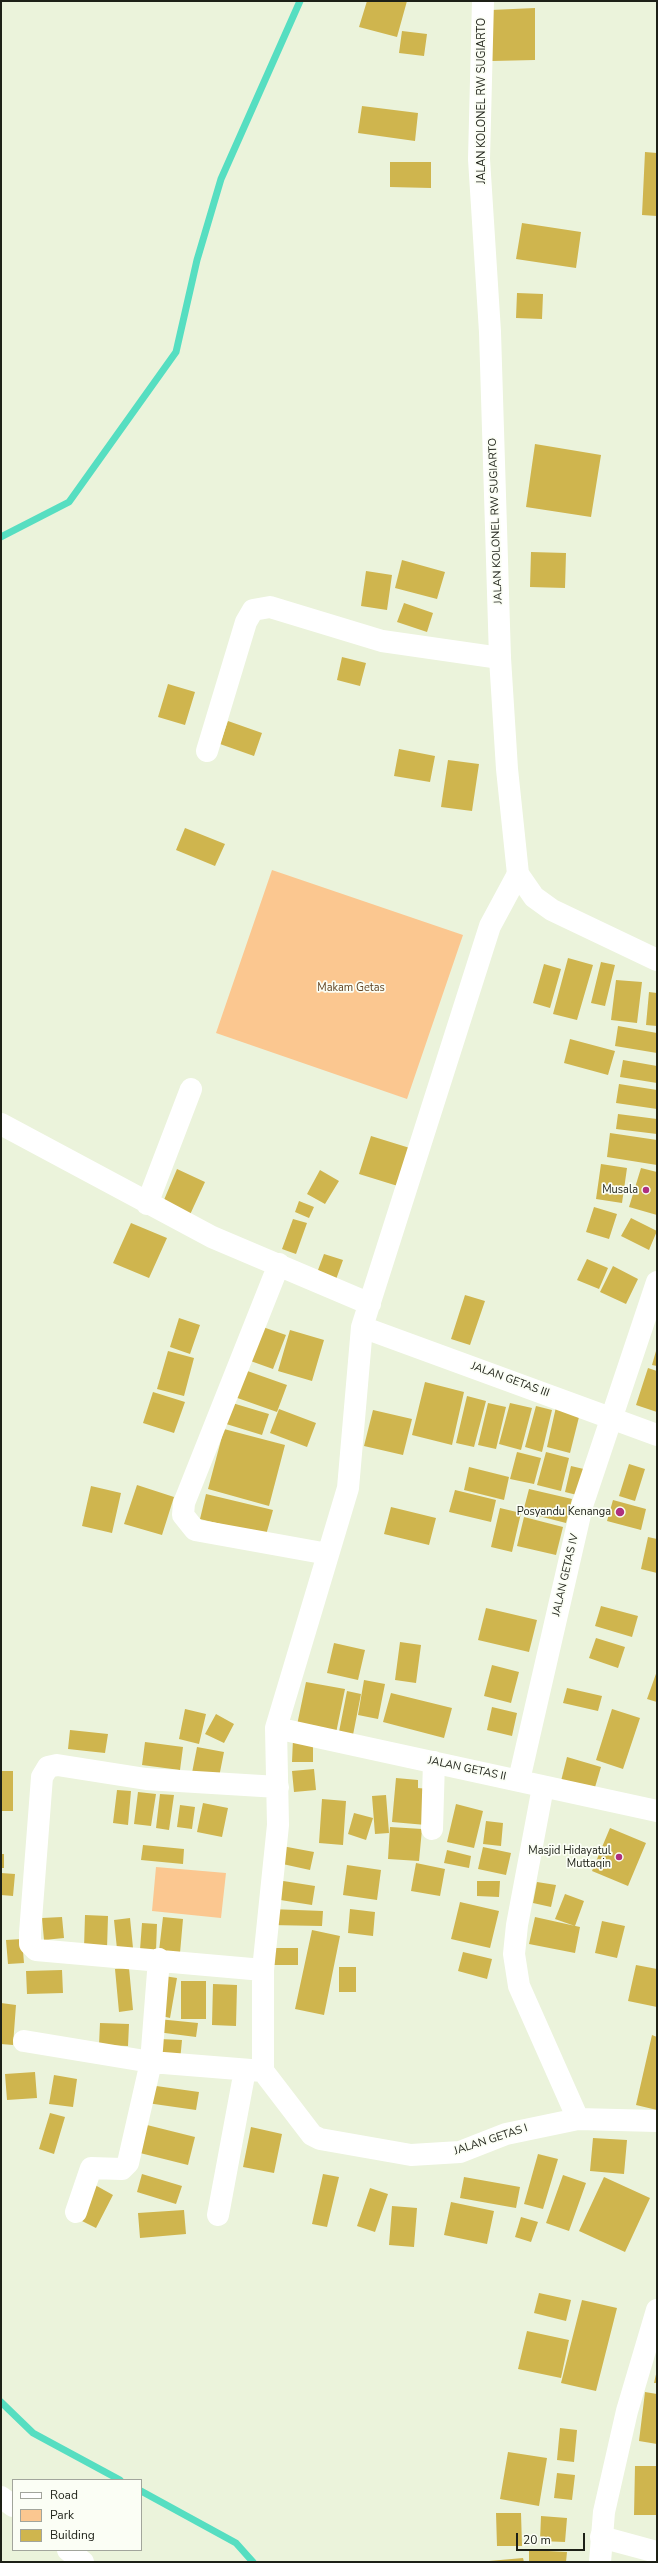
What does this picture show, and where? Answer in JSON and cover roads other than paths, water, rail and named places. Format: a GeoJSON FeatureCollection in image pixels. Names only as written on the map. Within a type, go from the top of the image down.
{"type":"FeatureCollection","features":[{"type":"Feature","properties":{"kind":"street","name":"JALAN KOLONEL RW SUGIARTO"},"geometry":{"type":"LineString","coordinates":[[483,1],[479,159],[490,332],[500,658],[507,769],[518,874],[534,897],[552,910],[657,960]]}},
{"type":"Feature","properties":{"kind":"street"},"geometry":{"type":"LineString","coordinates":[[207,751],[246,622],[254,610],[270,607],[382,641],[500,658]]}},
{"type":"Feature","properties":{"kind":"street"},"geometry":{"type":"LineString","coordinates":[[218,2215],[254,2070],[278,1825],[276,1728],[348,1488],[362,1327],[490,926],[518,874]]}},
{"type":"Feature","properties":{"kind":"street"},"geometry":{"type":"LineString","coordinates":[[147,1204],[191,1089]]}},
{"type":"Feature","properties":{"kind":"street"},"geometry":{"type":"LineString","coordinates":[[1,1124],[147,1204],[212,1237],[279,1264],[370,1304]]}},
{"type":"Feature","properties":{"kind":"street"},"geometry":{"type":"LineString","coordinates":[[279,1264],[184,1504],[183,1515],[195,1530],[328,1554]]}},
{"type":"Feature","properties":{"kind":"street","name":"JALAN GETAS IV"},"geometry":{"type":"LineString","coordinates":[[519,1780],[582,1506],[657,1282]]}},
{"type":"Feature","properties":{"kind":"street","name":"JALAN GETAS III"},"geometry":{"type":"LineString","coordinates":[[362,1327],[613,1417],[657,1435]]}},
{"type":"Feature","properties":{"kind":"street","name":"JALAN GETAS II"},"geometry":{"type":"LineString","coordinates":[[276,1728],[657,1811]]}},
{"type":"Feature","properties":{"kind":"street"},"geometry":{"type":"LineString","coordinates":[[432,1829],[434,1762]]}},
{"type":"Feature","properties":{"kind":"street"},"geometry":{"type":"LineString","coordinates":[[263,1970],[159,1959],[36,1950],[30,1944],[43,1771],[48,1767],[57,1765],[146,1779],[278,1787]]}},
{"type":"Feature","properties":{"kind":"street"},"geometry":{"type":"LineString","coordinates":[[543,1787],[517,1925],[514,1954],[519,1986],[578,2119]]}},
{"type":"Feature","properties":{"kind":"street"},"geometry":{"type":"LineString","coordinates":[[76,2212],[91,2168],[122,2169],[128,2163],[151,2062],[159,1959]]}},
{"type":"Feature","properties":{"kind":"street"},"geometry":{"type":"LineString","coordinates":[[24,2041],[151,2062],[254,2070]]}},
{"type":"Feature","properties":{"kind":"street","name":"JALAN GETAS I"},"geometry":{"type":"LineString","coordinates":[[254,2070],[312,2135],[320,2139],[352,2146],[411,2154],[446,2154],[460,2152],[506,2134],[578,2119],[657,2121]]}},
{"type":"Feature","properties":{"kind":"street"},"geometry":{"type":"LineString","coordinates":[[600,2562],[604,2512],[627,2411],[657,2310]]}},
{"type":"Feature","properties":{"kind":"street"},"geometry":{"type":"LineString","coordinates":[[1,2497],[12,2505]]}},
{"type":"Feature","properties":{"kind":"street"},"geometry":{"type":"LineString","coordinates":[[601,2537],[657,2552]]}},
{"type":"Feature","properties":{"kind":"street"},"geometry":{"type":"LineString","coordinates":[[69,2551],[83,2562]]}},
{"type":"Feature","properties":{"kind":"waterway"},"geometry":{"type":"LineString","coordinates":[[1,537],[69,502],[176,352],[197,260],[221,179],[300,1]]}},
{"type":"Feature","properties":{"kind":"waterway"},"geometry":{"type":"LineString","coordinates":[[1,2402],[33,2433],[118,2479]]}},
{"type":"Feature","properties":{"kind":"waterway"},"geometry":{"type":"LineString","coordinates":[[142,2492],[236,2543],[253,2562]]}},
{"type":"Feature","properties":{"kind":"place","name":"Musala"},"geometry":{"type":"Point","coordinates":[646,1190]}},
{"type":"Feature","properties":{"kind":"place","name":"Posyandu Kenanga"},"geometry":{"type":"Point","coordinates":[620,1512]}},
{"type":"Feature","properties":{"kind":"place","name":"Masjid Hidayatul Muttaqin"},"geometry":{"type":"Point","coordinates":[619,1857]}},
{"type":"Feature","properties":{"kind":"park label","name":"Makam Getas"},"geometry":{"type":"Point","coordinates":[351,988]}}]}
